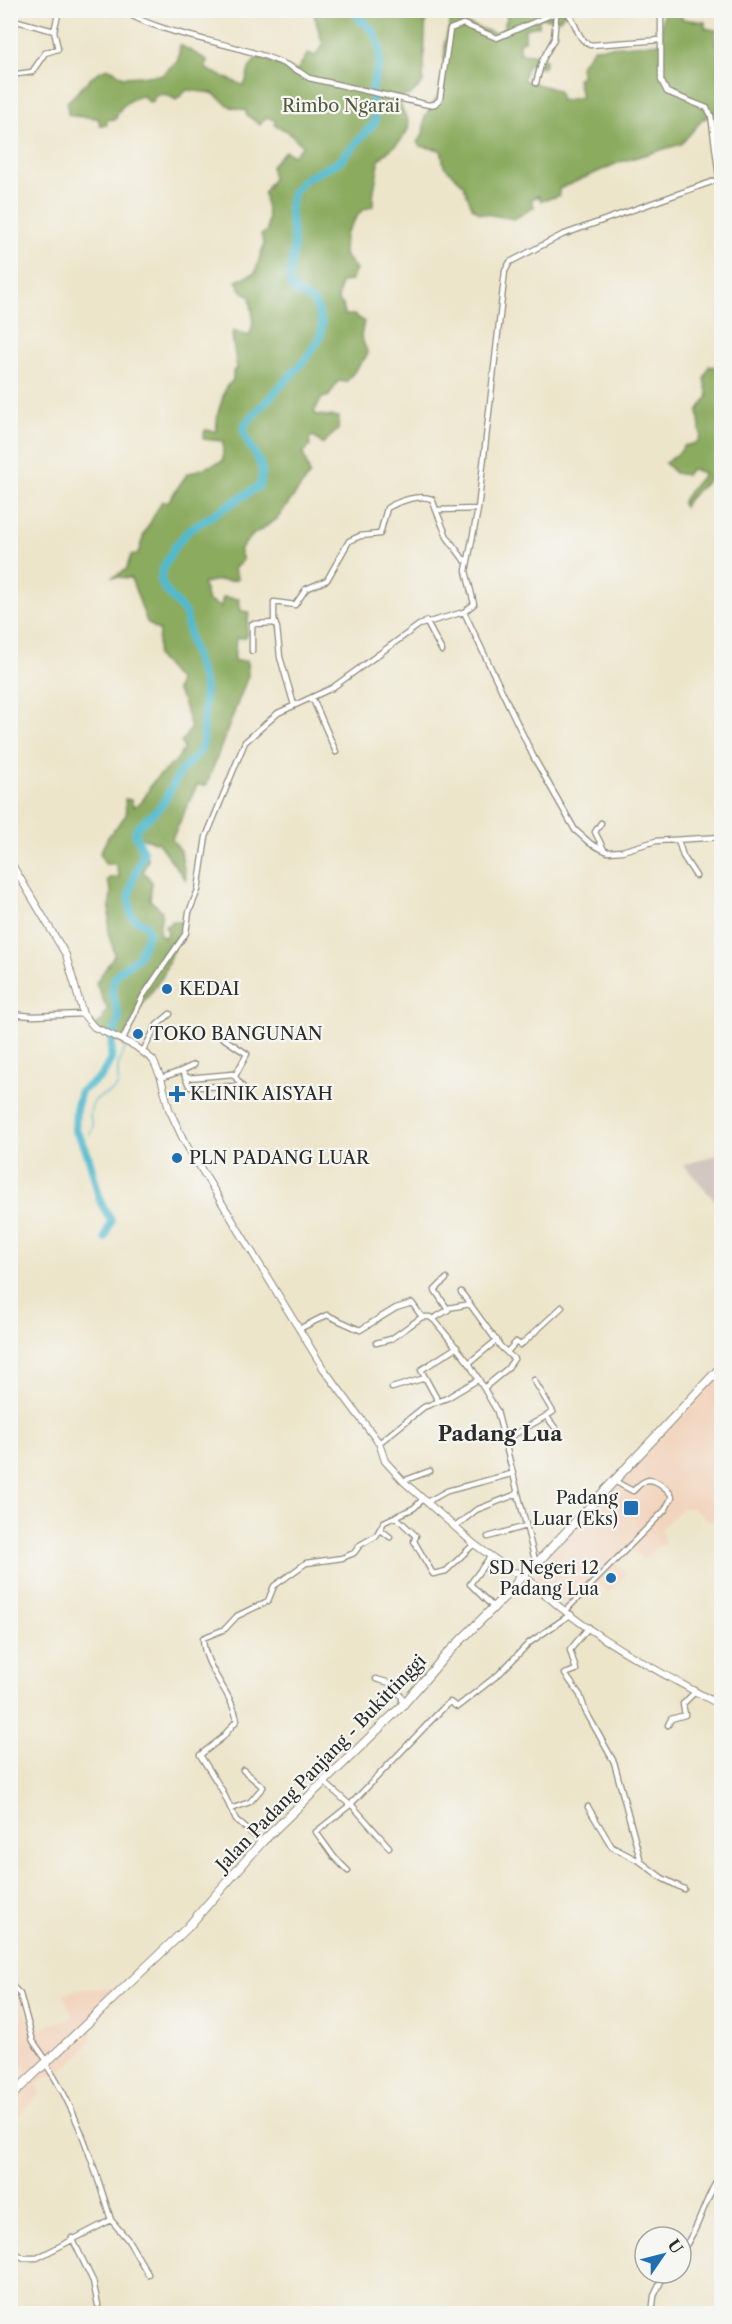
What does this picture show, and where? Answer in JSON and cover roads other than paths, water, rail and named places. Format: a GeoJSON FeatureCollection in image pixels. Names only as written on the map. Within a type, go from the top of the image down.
{"type":"FeatureCollection","features":[{"type":"Feature","properties":{"kind":"highway","name":"Jalan Padang Panjang - Bukittinggi"},"geometry":{"type":"LineString","coordinates":[[10,2097],[187,1928],[262,1842],[401,1707],[492,1606],[513,1588],[523,1573],[536,1564],[616,1482],[722,1366]]}},
{"type":"Feature","properties":{"kind":"main road"},"geometry":{"type":"LineString","coordinates":[[10,861],[66,956],[83,1014],[97,1029],[143,1051],[153,1060],[162,1078],[169,1109],[184,1141],[323,1368],[379,1443],[385,1461],[403,1481],[490,1557],[513,1572],[523,1573],[589,1627],[722,1706]]}},
{"type":"Feature","properties":{"kind":"street"},"geometry":{"type":"LineString","coordinates":[[10,75],[32,72],[45,53],[58,49],[54,31],[59,10]]}},
{"type":"Feature","properties":{"kind":"street"},"geometry":{"type":"LineString","coordinates":[[121,10],[191,37],[293,67],[309,78],[429,105],[435,104],[440,99],[447,34],[457,25],[463,24],[496,38],[546,15],[556,15],[563,10],[573,17],[582,40],[590,45],[661,40]]}},
{"type":"Feature","properties":{"kind":"street"},"geometry":{"type":"LineString","coordinates":[[661,10],[661,80],[667,92],[707,108],[711,115],[717,180],[722,201]]}},
{"type":"Feature","properties":{"kind":"street"},"geometry":{"type":"LineString","coordinates":[[536,83],[542,61],[554,39],[556,15]]}},
{"type":"Feature","properties":{"kind":"street"},"geometry":{"type":"LineString","coordinates":[[10,19],[54,31]]}},
{"type":"Feature","properties":{"kind":"street"},"geometry":{"type":"LineString","coordinates":[[122,1041],[144,996],[186,933],[189,912],[198,890],[206,837],[245,742],[264,723],[294,705],[332,688],[426,621],[465,612],[474,604],[466,571],[478,509],[505,271],[510,262],[562,236],[717,180]]}},
{"type":"Feature","properties":{"kind":"street"},"geometry":{"type":"LineString","coordinates":[[294,705],[280,657],[274,602],[295,605],[306,589],[327,580],[349,541],[360,536],[380,534],[387,508],[425,496],[432,499],[447,537],[464,560],[468,559]]}},
{"type":"Feature","properties":{"kind":"street"},"geometry":{"type":"LineString","coordinates":[[436,510],[478,509]]}},
{"type":"Feature","properties":{"kind":"street"},"geometry":{"type":"LineString","coordinates":[[465,612],[534,758],[575,830],[604,850],[622,851],[656,841],[722,837]]}},
{"type":"Feature","properties":{"kind":"street"},"geometry":{"type":"LineString","coordinates":[[426,621],[442,651]]}},
{"type":"Feature","properties":{"kind":"street"},"geometry":{"type":"LineString","coordinates":[[252,651],[252,624],[275,623]]}},
{"type":"Feature","properties":{"kind":"street"},"geometry":{"type":"LineString","coordinates":[[312,698],[336,752]]}},
{"type":"Feature","properties":{"kind":"street"},"geometry":{"type":"LineString","coordinates":[[601,823],[595,832],[604,850]]}},
{"type":"Feature","properties":{"kind":"street"},"geometry":{"type":"LineString","coordinates":[[678,840],[683,856],[696,876]]}},
{"type":"Feature","properties":{"kind":"street"},"geometry":{"type":"LineString","coordinates":[[10,1014],[33,1016],[83,1014]]}},
{"type":"Feature","properties":{"kind":"street"},"geometry":{"type":"LineString","coordinates":[[143,1051],[157,1025],[170,1014]]}},
{"type":"Feature","properties":{"kind":"street"},"geometry":{"type":"LineString","coordinates":[[214,1032],[247,1054],[235,1076]]}},
{"type":"Feature","properties":{"kind":"street"},"geometry":{"type":"LineString","coordinates":[[162,1078],[194,1065]]}},
{"type":"Feature","properties":{"kind":"street"},"geometry":{"type":"LineString","coordinates":[[181,1071],[190,1088],[242,1086]]}},
{"type":"Feature","properties":{"kind":"street"},"geometry":{"type":"LineString","coordinates":[[185,1077],[235,1076]]}},
{"type":"Feature","properties":{"kind":"street"},"geometry":{"type":"LineString","coordinates":[[235,1076],[248,1095]]}},
{"type":"Feature","properties":{"kind":"street"},"geometry":{"type":"LineString","coordinates":[[446,1279],[435,1290],[448,1308]]}},
{"type":"Feature","properties":{"kind":"street"},"geometry":{"type":"LineString","coordinates":[[462,1292],[497,1340],[513,1346],[523,1343],[554,1318],[562,1307]]}},
{"type":"Feature","properties":{"kind":"street"},"geometry":{"type":"LineString","coordinates":[[299,1329],[327,1315],[360,1330],[396,1308],[411,1303],[422,1317],[432,1319],[469,1363],[497,1411],[511,1474],[536,1564]]}},
{"type":"Feature","properties":{"kind":"street"},"geometry":{"type":"LineString","coordinates":[[432,1319],[447,1311],[448,1308],[470,1304]]}},
{"type":"Feature","properties":{"kind":"street"},"geometry":{"type":"LineString","coordinates":[[376,1343],[397,1336],[422,1317]]}},
{"type":"Feature","properties":{"kind":"street"},"geometry":{"type":"LineString","coordinates":[[469,1363],[497,1340]]}},
{"type":"Feature","properties":{"kind":"street"},"geometry":{"type":"LineString","coordinates":[[484,1388],[514,1362],[513,1346]]}},
{"type":"Feature","properties":{"kind":"street"},"geometry":{"type":"LineString","coordinates":[[438,1401],[422,1369],[457,1347]]}},
{"type":"Feature","properties":{"kind":"street"},"geometry":{"type":"LineString","coordinates":[[392,1388],[425,1378]]}},
{"type":"Feature","properties":{"kind":"street"},"geometry":{"type":"LineString","coordinates":[[379,1443],[424,1407],[479,1379]]}},
{"type":"Feature","properties":{"kind":"street"},"geometry":{"type":"LineString","coordinates":[[505,1440],[547,1417],[553,1411],[534,1380]]}},
{"type":"Feature","properties":{"kind":"street"},"geometry":{"type":"LineString","coordinates":[[547,1417],[558,1433]]}},
{"type":"Feature","properties":{"kind":"street"},"geometry":{"type":"LineString","coordinates":[[403,1481],[429,1471]]}},
{"type":"Feature","properties":{"kind":"street"},"geometry":{"type":"LineString","coordinates":[[262,1842],[236,1820],[200,1755],[222,1738],[237,1720],[220,1682],[208,1665],[203,1638],[225,1629],[240,1615],[268,1601],[274,1586],[306,1563],[350,1555],[381,1530],[384,1522],[414,1508],[425,1500],[447,1491],[511,1474]]}},
{"type":"Feature","properties":{"kind":"street"},"geometry":{"type":"LineString","coordinates":[[348,1871],[334,1857],[316,1832],[351,1804],[446,1705],[450,1702],[457,1707],[499,1674],[529,1643],[568,1612],[665,1510],[672,1497],[665,1488],[651,1480],[646,1480],[633,1491],[616,1482]]}},
{"type":"Feature","properties":{"kind":"street"},"geometry":{"type":"LineString","coordinates":[[454,1527],[476,1510],[517,1494]]}},
{"type":"Feature","properties":{"kind":"street"},"geometry":{"type":"LineString","coordinates":[[396,1517],[416,1536],[414,1541],[433,1574],[446,1571],[474,1544]]}},
{"type":"Feature","properties":{"kind":"street"},"geometry":{"type":"LineString","coordinates":[[488,1537],[526,1526]]}},
{"type":"Feature","properties":{"kind":"street"},"geometry":{"type":"LineString","coordinates":[[381,1530],[390,1537]]}},
{"type":"Feature","properties":{"kind":"street"},"geometry":{"type":"LineString","coordinates":[[490,1557],[470,1584],[492,1606]]}},
{"type":"Feature","properties":{"kind":"street"},"geometry":{"type":"LineString","coordinates":[[589,1627],[570,1650],[576,1670],[565,1674],[569,1675],[585,1710],[614,1762],[641,1862]]}},
{"type":"Feature","properties":{"kind":"street"},"geometry":{"type":"LineString","coordinates":[[376,1679],[390,1683],[402,1697],[401,1707]]}},
{"type":"Feature","properties":{"kind":"street"},"geometry":{"type":"LineString","coordinates":[[668,1725],[672,1719],[685,1715],[683,1704],[696,1691]]}},
{"type":"Feature","properties":{"kind":"street"},"geometry":{"type":"LineString","coordinates":[[231,1809],[250,1802],[263,1787],[243,1770]]}},
{"type":"Feature","properties":{"kind":"street"},"geometry":{"type":"LineString","coordinates":[[324,1782],[351,1804],[389,1847]]}},
{"type":"Feature","properties":{"kind":"street"},"geometry":{"type":"LineString","coordinates":[[588,1807],[612,1846],[641,1862],[663,1878],[684,1888]]}},
{"type":"Feature","properties":{"kind":"street"},"geometry":{"type":"LineString","coordinates":[[10,1984],[20,1994],[33,2041],[54,2076],[75,2119],[102,2188],[111,2220],[128,2240],[148,2274]]}},
{"type":"Feature","properties":{"kind":"street"},"geometry":{"type":"LineString","coordinates":[[693,2234],[700,2223],[714,2185],[722,2173]]}},
{"type":"Feature","properties":{"kind":"street"},"geometry":{"type":"LineString","coordinates":[[10,2250],[24,2258],[33,2259],[111,2220]]}},
{"type":"Feature","properties":{"kind":"street"},"geometry":{"type":"LineString","coordinates":[[72,2238],[93,2281],[98,2305]]}},
{"type":"Feature","properties":{"kind":"street"},"geometry":{"type":"LineString","coordinates":[[652,2313],[654,2296],[659,2285]]}},
{"type":"Feature","properties":{"kind":"waterway"},"geometry":{"type":"LineString","coordinates":[[105,1238],[111,1221],[101,1203],[84,1146],[75,1131],[76,1109],[81,1091],[101,1077],[111,1059],[112,1038],[119,1018],[112,992],[113,981],[118,973],[138,957],[149,932],[146,925],[133,918],[130,910],[132,884],[144,852],[135,834],[136,829],[162,805],[180,772],[199,753],[203,742],[205,687],[190,640],[186,614],[164,588],[161,580],[163,568],[176,545],[189,530],[259,486],[262,477],[261,469],[246,439],[245,424],[304,361],[320,338],[322,324],[318,310],[313,301],[295,291],[289,282],[294,246],[290,209],[293,192],[305,179],[340,161],[375,122],[372,93],[380,52],[375,34],[358,17],[357,10]]}},
{"type":"Feature","properties":{"kind":"waterway"},"geometry":{"type":"LineString","coordinates":[[90,1134],[93,1127],[90,1116],[92,1105],[96,1099],[114,1090],[118,1085],[118,1066],[125,1048]]}},
{"type":"Feature","properties":{"kind":"place","name":"KEDAI"},"geometry":{"type":"Point","coordinates":[167,989]}},
{"type":"Feature","properties":{"kind":"place","name":"TOKO BANGUNAN"},"geometry":{"type":"Point","coordinates":[138,1034]}},
{"type":"Feature","properties":{"kind":"place","name":"KLINIK AISYAH"},"geometry":{"type":"Point","coordinates":[177,1094]}},
{"type":"Feature","properties":{"kind":"place","name":"PLN PADANG LUAR"},"geometry":{"type":"Point","coordinates":[177,1158]}},
{"type":"Feature","properties":{"kind":"place","name":"Padang Luar (Eks)"},"geometry":{"type":"Point","coordinates":[631,1508]}},
{"type":"Feature","properties":{"kind":"place","name":"SD Negeri 12 Padang Lua"},"geometry":{"type":"Point","coordinates":[611,1578]}},
{"type":"Feature","properties":{"kind":"district","name":"Padang Lua"},"geometry":{"type":"Point","coordinates":[500,1434]}},
{"type":"Feature","properties":{"kind":"park label","name":"Rimbo Ngarai"},"geometry":{"type":"Point","coordinates":[341,106]}}]}
